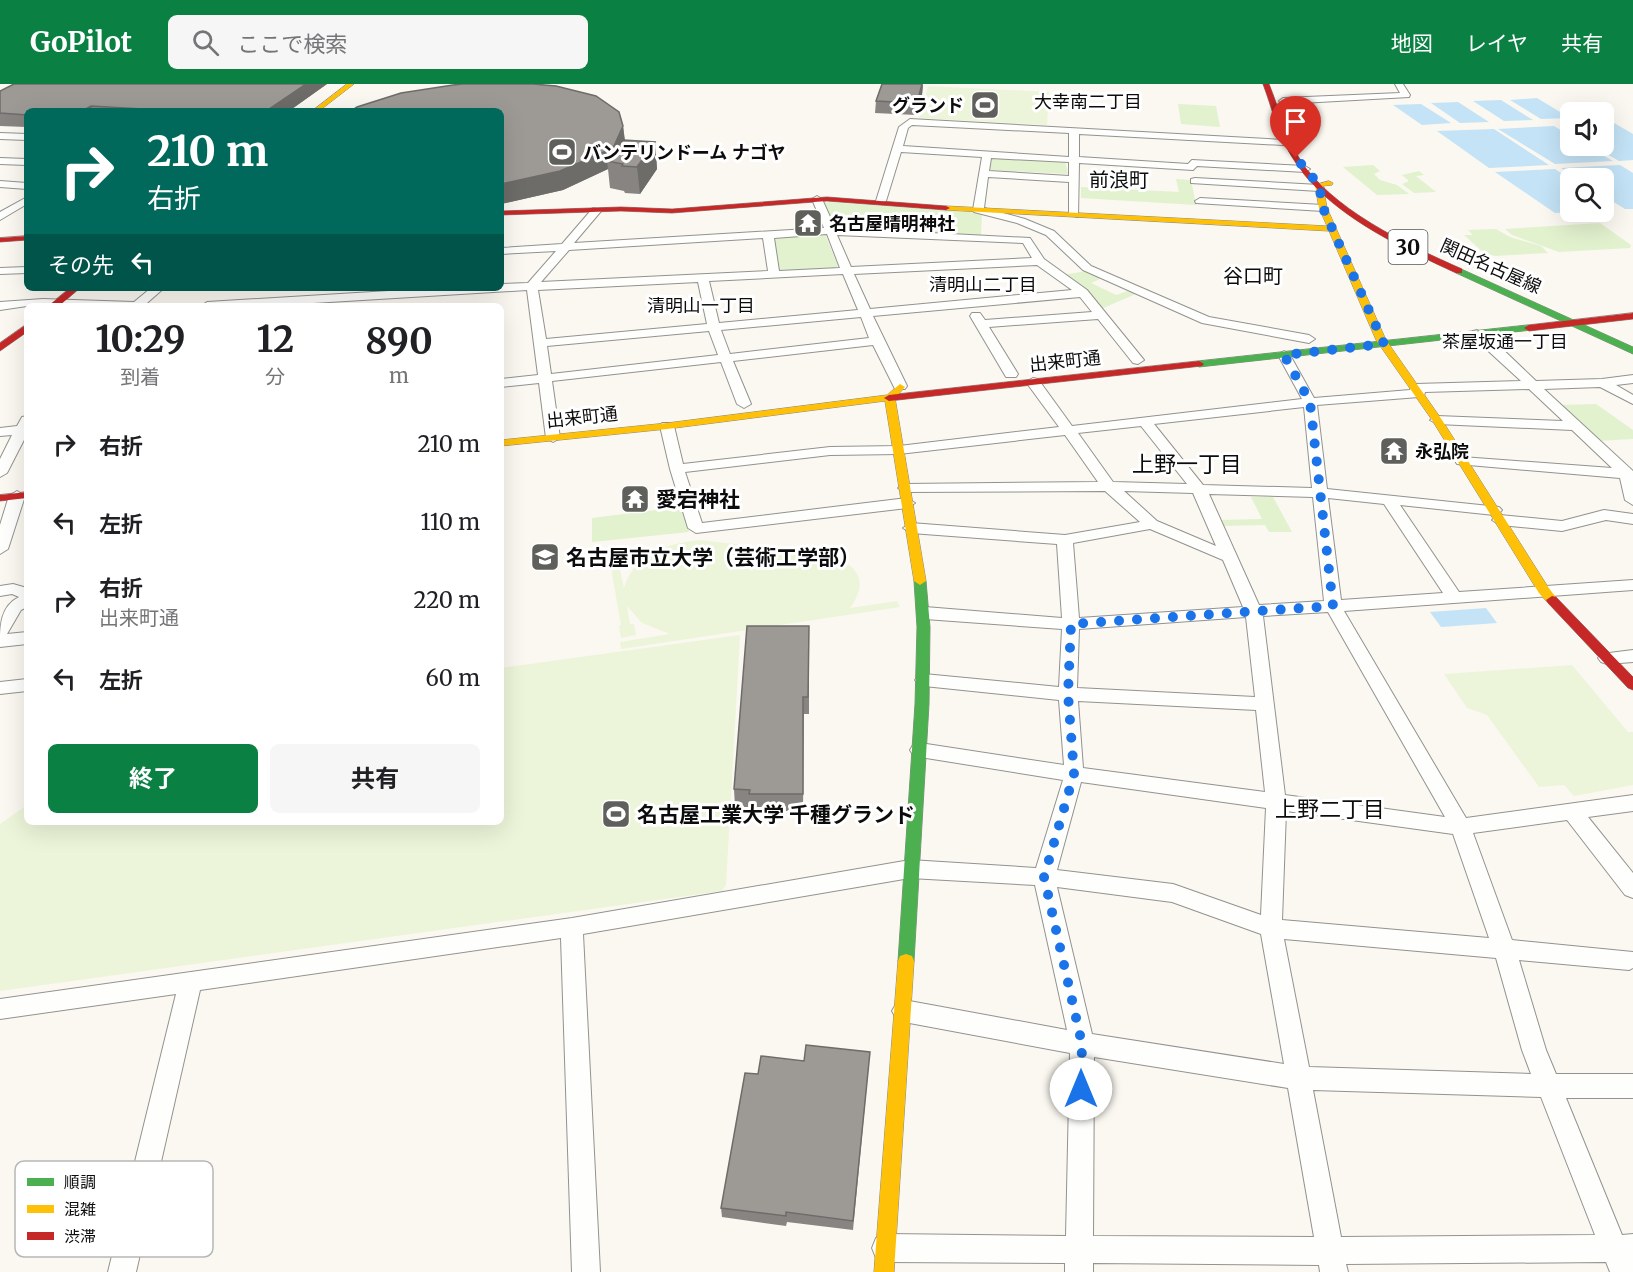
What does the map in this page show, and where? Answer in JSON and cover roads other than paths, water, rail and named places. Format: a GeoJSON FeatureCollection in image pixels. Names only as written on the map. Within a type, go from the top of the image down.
{"type":"FeatureCollection","features":[{"type":"Feature","properties":{"kind":"main road"},"geometry":{"type":"LineString","coordinates":[[319,108],[351,84]]}},
{"type":"Feature","properties":{"kind":"main road","name":"関田名古屋線"},"geometry":{"type":"LineString","coordinates":[[1266,84],[1295,143],[1319,174],[1322,185]]}},
{"type":"Feature","properties":{"kind":"main road","name":"関田名古屋線"},"geometry":{"type":"LineString","coordinates":[[1276,84],[1305,170],[1322,185],[1392,231],[1633,351]]}},
{"type":"Feature","properties":{"kind":"main road"},"geometry":{"type":"LineString","coordinates":[[1322,185],[1323,208],[1331,229],[1381,338],[1437,420],[1543,590],[1633,685]]}},
{"type":"Feature","properties":{"kind":"main road"},"geometry":{"type":"LineString","coordinates":[[504,213],[597,210],[672,211],[817,199],[1331,229]]}},
{"type":"Feature","properties":{"kind":"main road"},"geometry":{"type":"LineString","coordinates":[[0,240],[24,238]]}},
{"type":"Feature","properties":{"kind":"main road"},"geometry":{"type":"LineString","coordinates":[[57,303],[72,291]]}},
{"type":"Feature","properties":{"kind":"main road","name":"出来町通"},"geometry":{"type":"LineString","coordinates":[[675,411],[1309,339],[1477,334],[1633,307]]}},
{"type":"Feature","properties":{"kind":"main road","name":"出来町通"},"geometry":{"type":"LineString","coordinates":[[504,430],[553,431],[667,426],[890,398],[1284,355],[1381,338],[1568,317],[1633,316]]}},
{"type":"Feature","properties":{"kind":"main road","name":"関田名古屋線"},"geometry":{"type":"LineString","coordinates":[[1568,317],[1633,344]]}},
{"type":"Feature","properties":{"kind":"main road"},"geometry":{"type":"LineString","coordinates":[[0,348],[24,329]]}},
{"type":"Feature","properties":{"kind":"main road"},"geometry":{"type":"LineString","coordinates":[[885,1260],[904,1011],[910,869],[924,680],[925,613],[890,398],[900,386]]}},
{"type":"Feature","properties":{"kind":"main road","name":"出来町通"},"geometry":{"type":"LineString","coordinates":[[504,442],[553,431],[584,420]]}},
{"type":"Feature","properties":{"kind":"main road"},"geometry":{"type":"LineString","coordinates":[[0,486],[24,483]]}},
{"type":"Feature","properties":{"kind":"main road"},"geometry":{"type":"LineString","coordinates":[[0,498],[22,496]]}},
{"type":"Feature","properties":{"kind":"street"},"geometry":{"type":"LineString","coordinates":[[1283,101],[1406,95],[1399,84]]}},
{"type":"Feature","properties":{"kind":"street"},"geometry":{"type":"LineString","coordinates":[[881,201],[904,127],[910,122],[1074,131],[1190,153],[1239,153],[1305,170]]}},
{"type":"Feature","properties":{"kind":"street"},"geometry":{"type":"LineString","coordinates":[[1074,131],[1074,215]]}},
{"type":"Feature","properties":{"kind":"street"},"geometry":{"type":"LineString","coordinates":[[0,136],[24,137]]}},
{"type":"Feature","properties":{"kind":"street"},"geometry":{"type":"LineString","coordinates":[[897,149],[1074,160],[1190,153],[1239,153],[1295,143]]}},
{"type":"Feature","properties":{"kind":"street"},"geometry":{"type":"LineString","coordinates":[[1190,153],[1203,222]]}},
{"type":"Feature","properties":{"kind":"street"},"geometry":{"type":"LineString","coordinates":[[987,155],[978,210],[1021,220],[1050,233],[1087,268],[1206,320],[1309,339]]}},
{"type":"Feature","properties":{"kind":"street"},"geometry":{"type":"LineString","coordinates":[[0,161],[24,162]]}},
{"type":"Feature","properties":{"kind":"street"},"geometry":{"type":"LineString","coordinates":[[984,174],[1074,179]]}},
{"type":"Feature","properties":{"kind":"street"},"geometry":{"type":"LineString","coordinates":[[1195,181],[1322,185]]}},
{"type":"Feature","properties":{"kind":"street"},"geometry":{"type":"LineString","coordinates":[[0,184],[24,186]]}},
{"type":"Feature","properties":{"kind":"street"},"geometry":{"type":"LineString","coordinates":[[817,199],[877,341],[900,386]]}},
{"type":"Feature","properties":{"kind":"street"},"geometry":{"type":"LineString","coordinates":[[0,217],[5,209],[24,201]]}},
{"type":"Feature","properties":{"kind":"street"},"geometry":{"type":"LineString","coordinates":[[1200,201],[1323,208]]}},
{"type":"Feature","properties":{"kind":"street"},"geometry":{"type":"LineString","coordinates":[[5,209],[24,211]]}},
{"type":"Feature","properties":{"kind":"street"},"geometry":{"type":"LineString","coordinates":[[553,431],[532,286],[597,210]]}},
{"type":"Feature","properties":{"kind":"street"},"geometry":{"type":"LineString","coordinates":[[504,251],[830,231],[1026,240],[1040,261],[1083,293],[1138,360]]}},
{"type":"Feature","properties":{"kind":"street"},"geometry":{"type":"LineString","coordinates":[[768,234],[774,274]]}},
{"type":"Feature","properties":{"kind":"street"},"geometry":{"type":"LineString","coordinates":[[504,288],[1040,261]]}},
{"type":"Feature","properties":{"kind":"street"},"geometry":{"type":"LineString","coordinates":[[0,271],[24,270]]}},
{"type":"Feature","properties":{"kind":"street"},"geometry":{"type":"LineString","coordinates":[[703,278],[714,328],[744,404]]}},
{"type":"Feature","properties":{"kind":"street"},"geometry":{"type":"LineString","coordinates":[[140,303],[154,291]]}},
{"type":"Feature","properties":{"kind":"street"},"geometry":{"type":"LineString","coordinates":[[260,303],[451,291]]}},
{"type":"Feature","properties":{"kind":"street"},"geometry":{"type":"LineString","coordinates":[[540,343],[1083,293]]}},
{"type":"Feature","properties":{"kind":"street"},"geometry":{"type":"LineString","coordinates":[[969,304],[1011,374]]}},
{"type":"Feature","properties":{"kind":"street"},"geometry":{"type":"LineString","coordinates":[[0,306],[24,306]]}},
{"type":"Feature","properties":{"kind":"street"},"geometry":{"type":"LineString","coordinates":[[982,324],[1102,315]]}},
{"type":"Feature","properties":{"kind":"street"},"geometry":{"type":"LineString","coordinates":[[1477,334],[1629,474],[1633,500]]}},
{"type":"Feature","properties":{"kind":"street"},"geometry":{"type":"LineString","coordinates":[[504,383],[877,341]]}},
{"type":"Feature","properties":{"kind":"street"},"geometry":{"type":"LineString","coordinates":[[885,1260],[1332,1262],[1624,1256],[1534,1050],[1505,951],[1461,826],[1333,606],[1310,402],[1284,355]]}},
{"type":"Feature","properties":{"kind":"street"},"geometry":{"type":"LineString","coordinates":[[677,469],[830,452],[898,450],[1418,391],[1602,383],[1633,379]]}},
{"type":"Feature","properties":{"kind":"street"},"geometry":{"type":"LineString","coordinates":[[1033,382],[1109,486],[1152,525],[1229,557]]}},
{"type":"Feature","properties":{"kind":"street"},"geometry":{"type":"LineString","coordinates":[[1602,383],[1633,400]]}},
{"type":"Feature","properties":{"kind":"street"},"geometry":{"type":"LineString","coordinates":[[1437,420],[1575,426]]}},
{"type":"Feature","properties":{"kind":"street"},"geometry":{"type":"LineString","coordinates":[[1145,422],[1199,489],[1254,612],[1276,802],[1271,928],[1332,1262]]}},
{"type":"Feature","properties":{"kind":"street"},"geometry":{"type":"LineString","coordinates":[[667,426],[677,469],[696,528],[906,496],[1109,486],[1321,493],[1389,500],[1562,526],[1593,520],[1604,515],[1633,519]]}},
{"type":"Feature","properties":{"kind":"street"},"geometry":{"type":"LineString","coordinates":[[0,432],[24,429]]}},
{"type":"Feature","properties":{"kind":"street"},"geometry":{"type":"LineString","coordinates":[[0,473],[24,429]]}},
{"type":"Feature","properties":{"kind":"street"},"geometry":{"type":"LineString","coordinates":[[1462,462],[1629,474]]}},
{"type":"Feature","properties":{"kind":"street"},"geometry":{"type":"LineString","coordinates":[[0,549],[22,496]]}},
{"type":"Feature","properties":{"kind":"street"},"geometry":{"type":"LineString","coordinates":[[1389,500],[1454,597]]}},
{"type":"Feature","properties":{"kind":"street"},"geometry":{"type":"LineString","coordinates":[[911,528],[1065,540],[1152,525]]}},
{"type":"Feature","properties":{"kind":"street"},"geometry":{"type":"LineString","coordinates":[[1065,540],[1071,624],[1068,694],[1074,774],[1044,877],[1082,1044],[1080,1260]]}},
{"type":"Feature","properties":{"kind":"street"},"geometry":{"type":"LineString","coordinates":[[925,613],[1071,624],[1633,585]]}},
{"type":"Feature","properties":{"kind":"street"},"geometry":{"type":"LineString","coordinates":[[0,591],[13,589],[24,593]]}},
{"type":"Feature","properties":{"kind":"street"},"geometry":{"type":"LineString","coordinates":[[0,632],[14,606],[24,601]]}},
{"type":"Feature","properties":{"kind":"street"},"geometry":{"type":"LineString","coordinates":[[0,641],[24,638]]}},
{"type":"Feature","properties":{"kind":"street"},"geometry":{"type":"LineString","coordinates":[[1607,658],[1633,656]]}},
{"type":"Feature","properties":{"kind":"street"},"geometry":{"type":"LineString","coordinates":[[924,680],[1068,694],[1264,704]]}},
{"type":"Feature","properties":{"kind":"street"},"geometry":{"type":"LineString","coordinates":[[0,688],[24,685]]}},
{"type":"Feature","properties":{"kind":"street"},"geometry":{"type":"LineString","coordinates":[[920,750],[1074,774],[1461,826],[1633,803]]}},
{"type":"Feature","properties":{"kind":"street"},"geometry":{"type":"LineString","coordinates":[[1571,811],[1633,889]]}},
{"type":"Feature","properties":{"kind":"street"},"geometry":{"type":"LineString","coordinates":[[0,1009],[572,927],[910,869],[1044,877],[1173,893],[1271,928],[1505,951],[1632,957]]}},
{"type":"Feature","properties":{"kind":"street"},"geometry":{"type":"LineString","coordinates":[[572,927],[586,1272]]}},
{"type":"Feature","properties":{"kind":"street"},"geometry":{"type":"LineString","coordinates":[[148,1161],[190,982]]}},
{"type":"Feature","properties":{"kind":"street"},"geometry":{"type":"LineString","coordinates":[[904,1011],[1082,1044],[1299,1077],[1549,1086],[1633,1086]]}},
{"type":"Feature","properties":{"kind":"street"},"geometry":{"type":"LineString","coordinates":[[122,1272],[126,1257]]}},
{"type":"Feature","properties":{"kind":"water"},"geometry":{"type":"Polygon","coordinates":[[[1537,98],[1560,112],[1560,118],[1541,119],[1510,100],[1537,98]]]}},
{"type":"Feature","properties":{"kind":"water"},"geometry":{"type":"Polygon","coordinates":[[[1501,100],[1533,120],[1504,121],[1473,101],[1501,100]]]}},
{"type":"Feature","properties":{"kind":"water"},"geometry":{"type":"Polygon","coordinates":[[[1458,102],[1489,122],[1460,123],[1431,103],[1458,102]]]}},
{"type":"Feature","properties":{"kind":"water"},"geometry":{"type":"Polygon","coordinates":[[[1421,104],[1451,123],[1422,125],[1393,105],[1421,104]]]}},
{"type":"Feature","properties":{"kind":"water"},"geometry":{"type":"Polygon","coordinates":[[[1614,123],[1633,134],[1633,160],[1619,161],[1610,156],[1614,156],[1614,123]]]}},
{"type":"Feature","properties":{"kind":"water"},"geometry":{"type":"Polygon","coordinates":[[[1554,126],[1560,130],[1560,156],[1604,156],[1613,161],[1555,164],[1498,129],[1554,126]]]}},
{"type":"Feature","properties":{"kind":"water"},"geometry":{"type":"Polygon","coordinates":[[[1494,129],[1549,165],[1489,168],[1437,131],[1494,129]]]}},
{"type":"Feature","properties":{"kind":"water"},"geometry":{"type":"Polygon","coordinates":[[[1620,165],[1633,173],[1633,209],[1625,209],[1614,202],[1614,168],[1561,168],[1620,165]]]}},
{"type":"Feature","properties":{"kind":"water"},"geometry":{"type":"Polygon","coordinates":[[[1555,169],[1560,172],[1560,213],[1555,213],[1495,172],[1555,169]]]}},
{"type":"Feature","properties":{"kind":"water"},"geometry":{"type":"Polygon","coordinates":[[[1486,608],[1497,623],[1441,627],[1430,612],[1486,608]]]}},
{"type":"Feature","properties":{"kind":"place","name":"グランド"},"geometry":{"type":"Point","coordinates":[985,105]}},
{"type":"Feature","properties":{"kind":"place","name":"バンテリンドーム ナゴヤ"},"geometry":{"type":"Point","coordinates":[562,152]}},
{"type":"Feature","properties":{"kind":"place","name":"名古屋晴明神社"},"geometry":{"type":"Point","coordinates":[808,223]}},
{"type":"Feature","properties":{"kind":"place","name":"永弘院"},"geometry":{"type":"Point","coordinates":[1394,451]}},
{"type":"Feature","properties":{"kind":"place","name":"愛宕神社"},"geometry":{"type":"Point","coordinates":[635,499]}},
{"type":"Feature","properties":{"kind":"place","name":"名古屋市立大学（芸術工学部）"},"geometry":{"type":"Point","coordinates":[545,557]}},
{"type":"Feature","properties":{"kind":"place","name":"名古屋工業大学 千種グランド"},"geometry":{"type":"Point","coordinates":[616,814]}},
{"type":"Feature","properties":{"kind":"district","name":"大幸南二丁目"},"geometry":{"type":"Point","coordinates":[1088,101]}},
{"type":"Feature","properties":{"kind":"district","name":"前浪町"},"geometry":{"type":"Point","coordinates":[1119,179]}},
{"type":"Feature","properties":{"kind":"district","name":"谷口町"},"geometry":{"type":"Point","coordinates":[1253,275]}},
{"type":"Feature","properties":{"kind":"district","name":"清明山二丁目"},"geometry":{"type":"Point","coordinates":[983,284]}},
{"type":"Feature","properties":{"kind":"district","name":"清明山一丁目"},"geometry":{"type":"Point","coordinates":[701,305]}},
{"type":"Feature","properties":{"kind":"district","name":"茶屋坂通一丁目"},"geometry":{"type":"Point","coordinates":[1505,341]}},
{"type":"Feature","properties":{"kind":"district","name":"上野一丁目"},"geometry":{"type":"Point","coordinates":[1187,464]}},
{"type":"Feature","properties":{"kind":"district","name":"上野二丁目"},"geometry":{"type":"Point","coordinates":[1330,809]}}]}
